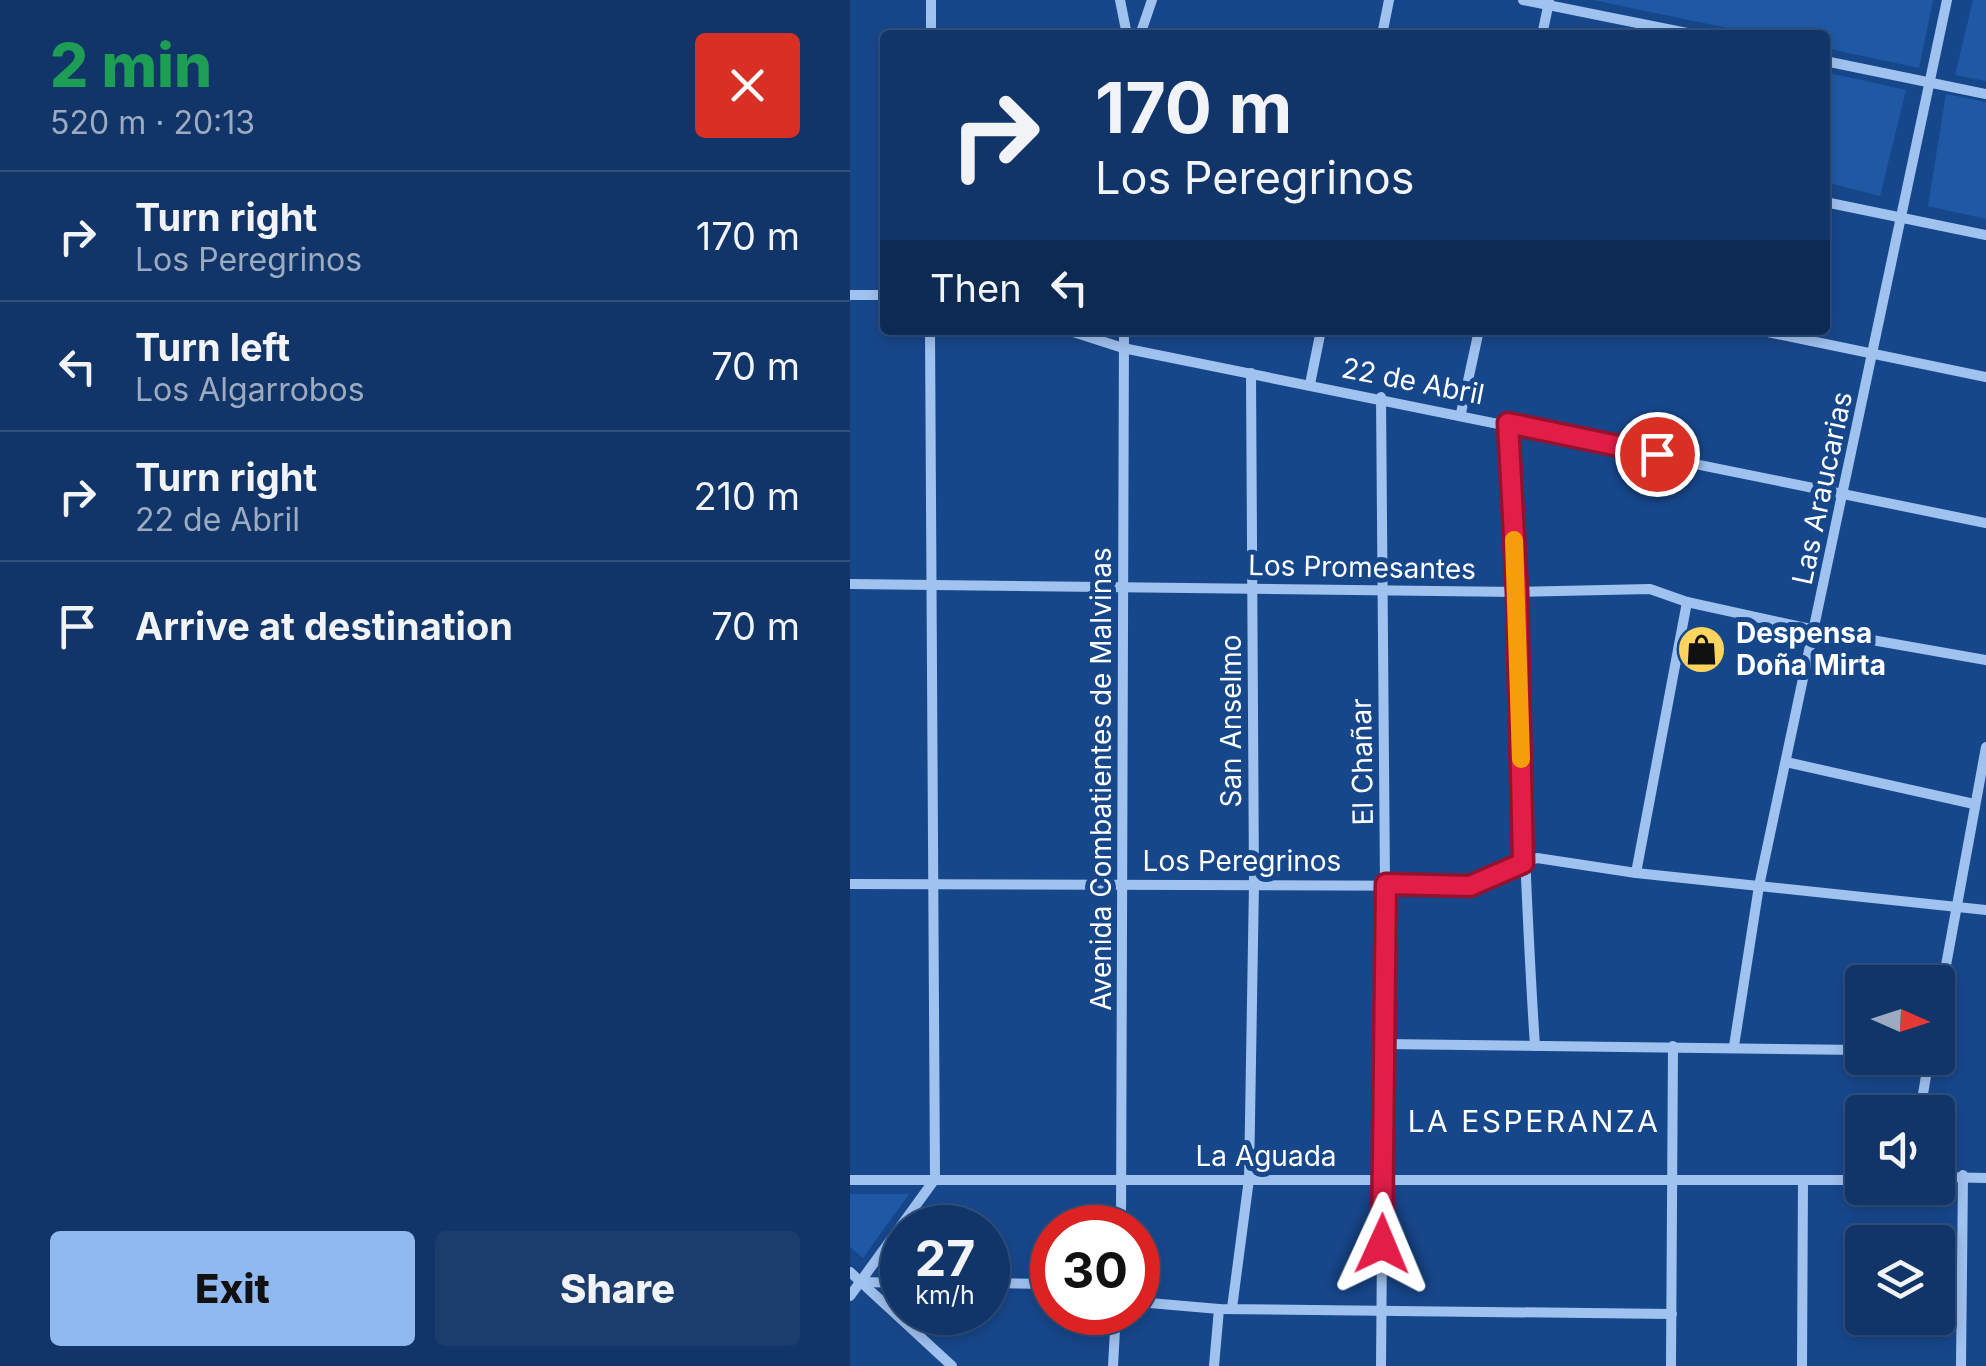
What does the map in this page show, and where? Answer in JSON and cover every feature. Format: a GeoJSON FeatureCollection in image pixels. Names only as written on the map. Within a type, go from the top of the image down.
{"type":"FeatureCollection","features":[{"type":"Feature","properties":{"kind":"street"},"geometry":{"type":"LineString","coordinates":[[931,0],[931,30]]}},
{"type":"Feature","properties":{"kind":"street"},"geometry":{"type":"LineString","coordinates":[[1120,0],[1126,30]]}},
{"type":"Feature","properties":{"kind":"street"},"geometry":{"type":"LineString","coordinates":[[1142,30],[1152,0]]}},
{"type":"Feature","properties":{"kind":"street"},"geometry":{"type":"LineString","coordinates":[[1383,30],[1389,0]]}},
{"type":"Feature","properties":{"kind":"street"},"geometry":{"type":"LineString","coordinates":[[1523,0],[1549,2],[1675,30]]}},
{"type":"Feature","properties":{"kind":"street","name":"Las Araucarias"},"geometry":{"type":"LineString","coordinates":[[1734,1046],[1759,886],[1947,0]]}},
{"type":"Feature","properties":{"kind":"street"},"geometry":{"type":"LineString","coordinates":[[1543,30],[1549,2]]}},
{"type":"Feature","properties":{"kind":"street"},"geometry":{"type":"LineString","coordinates":[[1830,62],[1986,94]]}},
{"type":"Feature","properties":{"kind":"street"},"geometry":{"type":"LineString","coordinates":[[1830,203],[1986,235]]}},
{"type":"Feature","properties":{"kind":"street"},"geometry":{"type":"LineString","coordinates":[[850,295],[880,295]]}},
{"type":"Feature","properties":{"kind":"street"},"geometry":{"type":"LineString","coordinates":[[850,1296],[935,1179],[930,335]]}},
{"type":"Feature","properties":{"kind":"street","name":"22 de Abril"},"geometry":{"type":"LineString","coordinates":[[1082,335],[1122,348],[1461,413],[1986,523]]}},
{"type":"Feature","properties":{"kind":"street","name":"Avenida Combatientes de Malvinas"},"geometry":{"type":"LineString","coordinates":[[1122,1205],[1123,335]]}},
{"type":"Feature","properties":{"kind":"street"},"geometry":{"type":"LineString","coordinates":[[1310,384],[1320,335]]}},
{"type":"Feature","properties":{"kind":"street"},"geometry":{"type":"LineString","coordinates":[[1461,413],[1478,335]]}},
{"type":"Feature","properties":{"kind":"street"},"geometry":{"type":"LineString","coordinates":[[1782,335],[1986,377]]}},
{"type":"Feature","properties":{"kind":"street","name":"San Anselmo"},"geometry":{"type":"LineString","coordinates":[[1232,1308],[1248,1179],[1254,883],[1251,373]]}},
{"type":"Feature","properties":{"kind":"street","name":"El Chañar"},"geometry":{"type":"LineString","coordinates":[[1381,397],[1386,884],[1381,1366]]}},
{"type":"Feature","properties":{"kind":"street"},"geometry":{"type":"LineString","coordinates":[[1508,423],[1517,592],[1523,863],[1535,1046]]}},
{"type":"Feature","properties":{"kind":"street","name":"Los Promesantes"},"geometry":{"type":"LineString","coordinates":[[850,584],[1517,592],[1650,589],[1686,602],[1815,630],[1986,660]]}},
{"type":"Feature","properties":{"kind":"street"},"geometry":{"type":"LineString","coordinates":[[1636,873],[1686,602]]}},
{"type":"Feature","properties":{"kind":"street"},"geometry":{"type":"LineString","coordinates":[[1946,965],[1974,804],[1983,780],[1986,746]]}},
{"type":"Feature","properties":{"kind":"street"},"geometry":{"type":"LineString","coordinates":[[1786,762],[1974,804]]}},
{"type":"Feature","properties":{"kind":"street","name":"Los Peregrinos"},"geometry":{"type":"LineString","coordinates":[[850,884],[1470,886],[1538,858],[1636,873],[1986,910]]}},
{"type":"Feature","properties":{"kind":"street"},"geometry":{"type":"LineString","coordinates":[[1383,1044],[1845,1049]]}},
{"type":"Feature","properties":{"kind":"street"},"geometry":{"type":"LineString","coordinates":[[1671,1366],[1673,1046]]}},
{"type":"Feature","properties":{"kind":"street"},"geometry":{"type":"LineString","coordinates":[[1961,1366],[1963,1175]]}},
{"type":"Feature","properties":{"kind":"street"},"geometry":{"type":"LineString","coordinates":[[1955,1176],[1986,1178]]}},
{"type":"Feature","properties":{"kind":"street","name":"La Aguada"},"geometry":{"type":"LineString","coordinates":[[850,1180],[1845,1180]]}},
{"type":"Feature","properties":{"kind":"street"},"geometry":{"type":"LineString","coordinates":[[1802,1366],[1803,1180]]}},
{"type":"Feature","properties":{"kind":"street"},"geometry":{"type":"LineString","coordinates":[[850,1272],[945,1364]]}},
{"type":"Feature","properties":{"kind":"street"},"geometry":{"type":"LineString","coordinates":[[862,1282],[880,1282]]}},
{"type":"Feature","properties":{"kind":"street"},"geometry":{"type":"LineString","coordinates":[[1160,1304],[1219,1308],[1672,1314]]}},
{"type":"Feature","properties":{"kind":"street"},"geometry":{"type":"LineString","coordinates":[[1214,1366],[1219,1308]]}},
{"type":"Feature","properties":{"kind":"street"},"geometry":{"type":"LineString","coordinates":[[1112,1366],[1114,1335]]}},
{"type":"Feature","properties":{"kind":"shaded area"},"geometry":{"type":"Polygon","coordinates":[[[1593,0],[1933,0],[1919,68],[1830,49],[1830,30],[1737,30],[1593,0]]]}},
{"type":"Feature","properties":{"kind":"shaded area"},"geometry":{"type":"Polygon","coordinates":[[[1973,0],[1986,0],[1986,81],[1955,75],[1973,0]]]}},
{"type":"Feature","properties":{"kind":"shaded area"},"geometry":{"type":"Polygon","coordinates":[[[1830,73],[1906,90],[1880,196],[1830,183],[1830,73]]]}},
{"type":"Feature","properties":{"kind":"shaded area"},"geometry":{"type":"Polygon","coordinates":[[[1946,94],[1986,102],[1986,219],[1928,206],[1946,94]]]}},
{"type":"Feature","properties":{"kind":"shaded area"},"geometry":{"type":"Polygon","coordinates":[[[850,1194],[909,1194],[901,1205],[880,1205],[880,1234],[863,1258],[850,1247],[850,1194]]]}},
{"type":"Feature","properties":{"kind":"slow traffic"},"geometry":{"type":"LineString","coordinates":[[1514,540],[1521,759]]}},
{"type":"Feature","properties":{"kind":"place","name":"Despensa Doña Mirta"},"geometry":{"type":"Point","coordinates":[1701,649]}},
{"type":"Feature","properties":{"kind":"district","name":"LA ESPERANZA"},"geometry":{"type":"Point","coordinates":[1534,1122]}},
{"type":"Feature","properties":{"kind":"route"},"geometry":{"type":"LineString","coordinates":[[1382,1244],[1386,884],[1470,886],[1523,863],[1517,592],[1508,423],[1657,454]]}}]}
